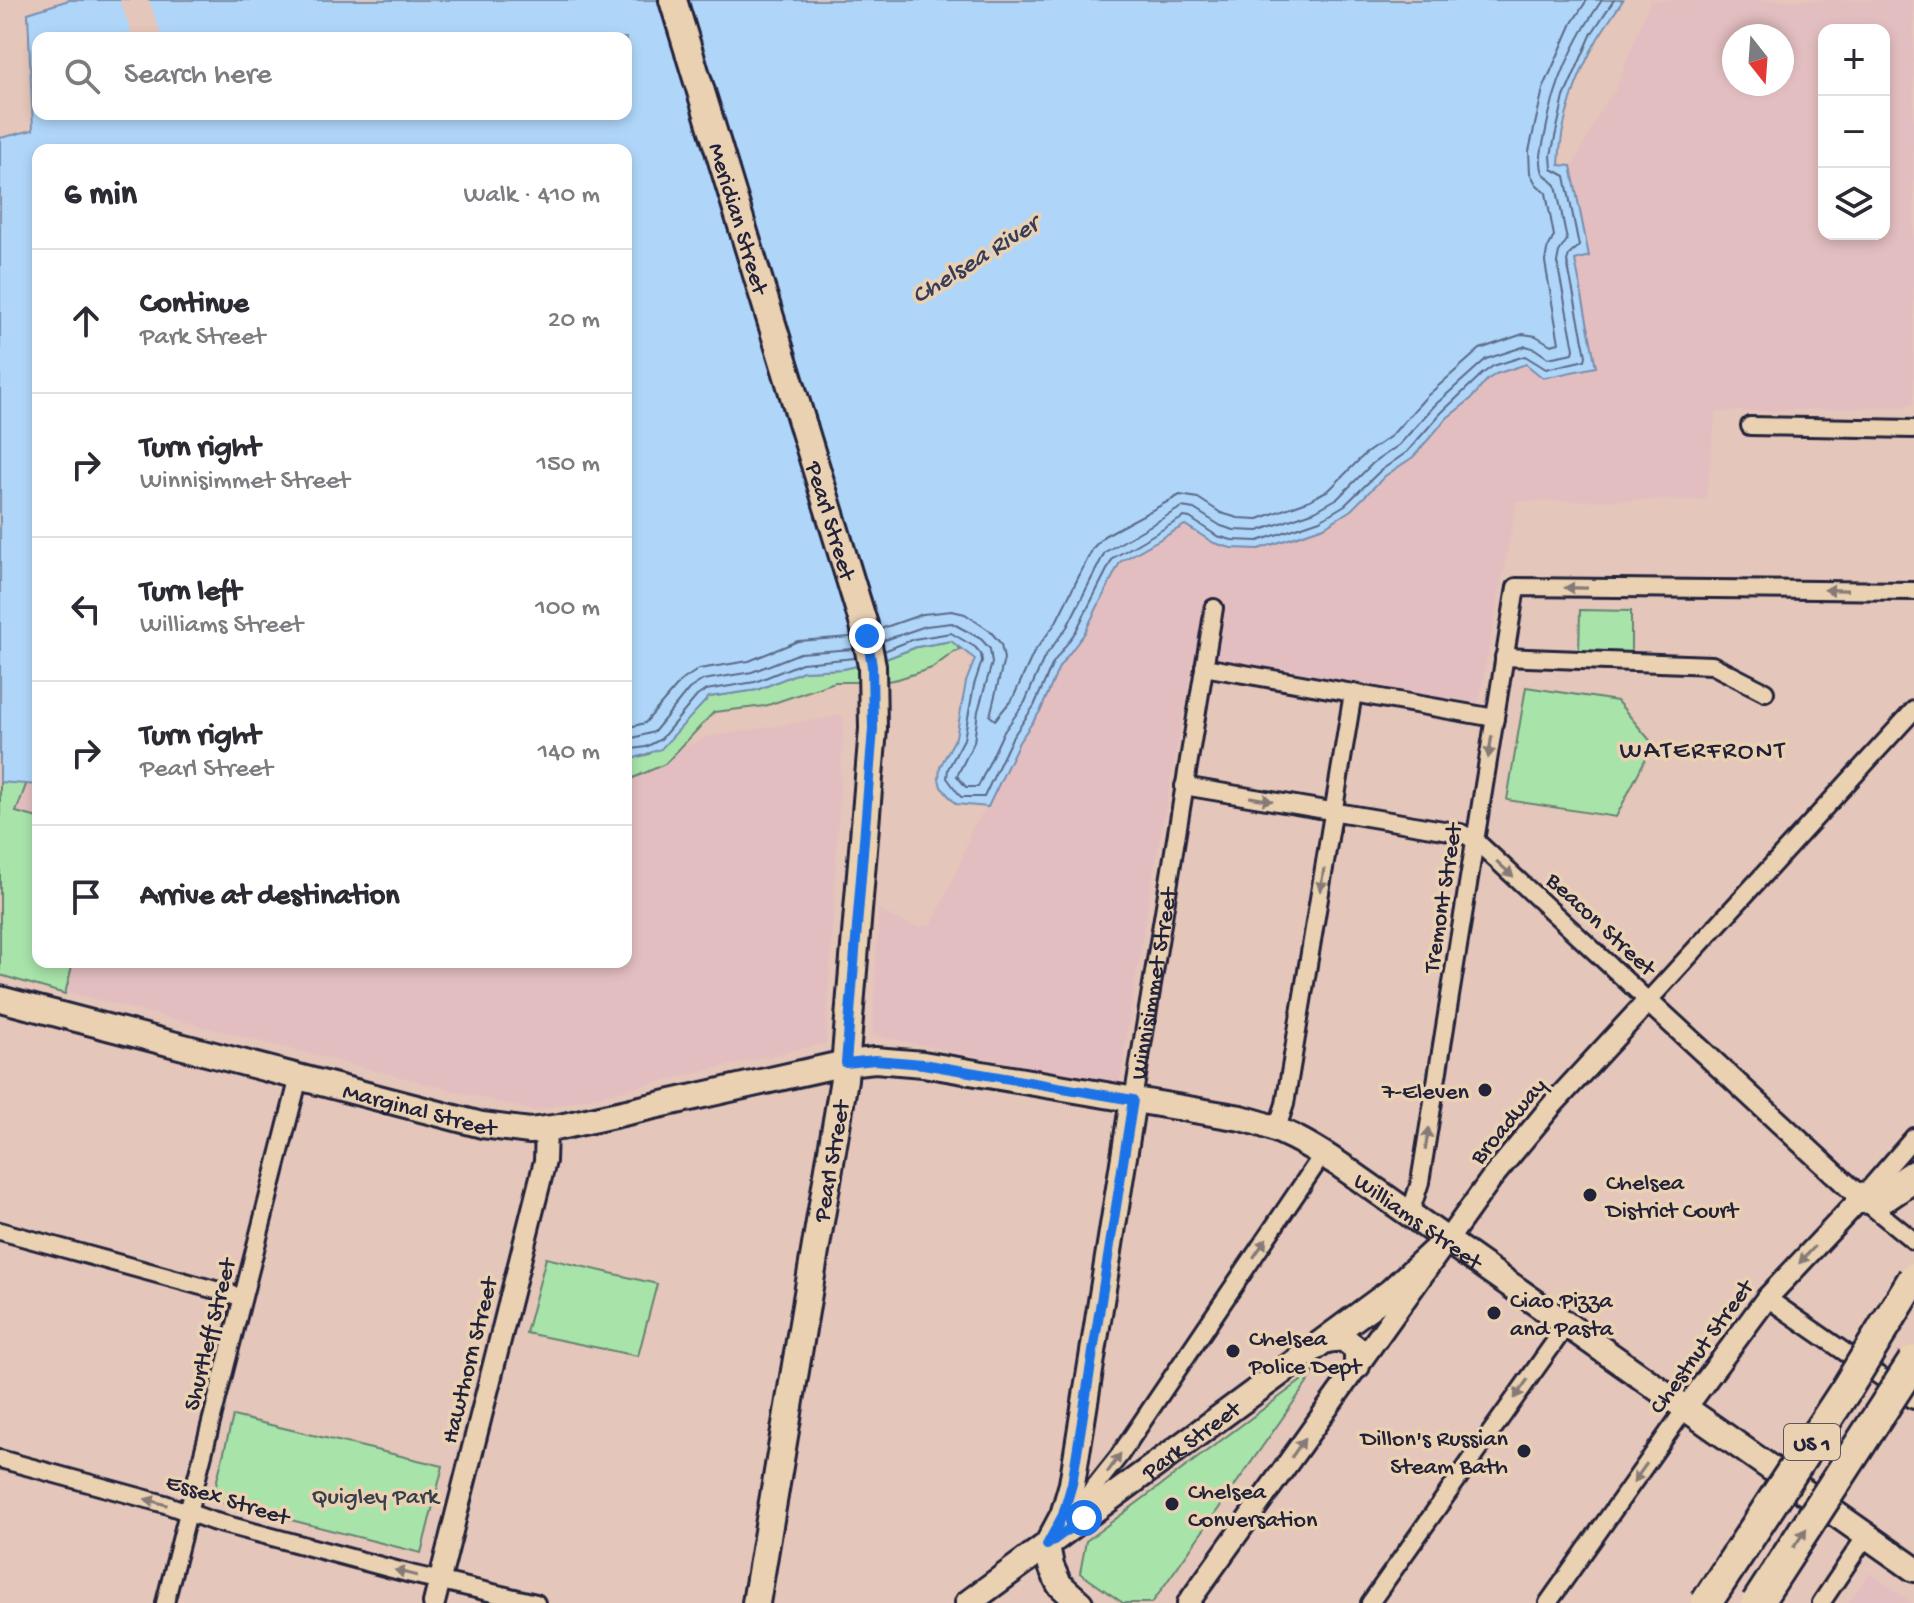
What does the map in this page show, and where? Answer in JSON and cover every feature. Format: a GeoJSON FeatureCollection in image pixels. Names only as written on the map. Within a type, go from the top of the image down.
{"type":"FeatureCollection","features":[{"type":"Feature","properties":{"kind":"highway"},"geometry":{"type":"LineString","coordinates":[[1861,1198],[1886,1195],[1914,1176]]}},
{"type":"Feature","properties":{"kind":"highway","name":"US 1"},"geometry":{"type":"LineString","coordinates":[[1706,1603],[1849,1386],[1914,1279]]}},
{"type":"Feature","properties":{"kind":"highway"},"geometry":{"type":"LineString","coordinates":[[1757,1603],[1914,1361]]}},
{"type":"Feature","properties":{"kind":"main road","name":"Meridian Street"},"geometry":{"type":"LineString","coordinates":[[673,0],[807,436]]}},
{"type":"Feature","properties":{"kind":"main road","name":"Pearl Street"},"geometry":{"type":"LineString","coordinates":[[756,1603],[846,1063],[873,711],[872,666],[867,636],[807,436]]}},
{"type":"Feature","properties":{"kind":"main road","name":"Marginal Street"},"geometry":{"type":"LineString","coordinates":[[0,999],[482,1125],[515,1130],[546,1129],[846,1063]]}},
{"type":"Feature","properties":{"kind":"main road","name":"Williams Street"},"geometry":{"type":"LineString","coordinates":[[846,1063],[875,1060],[915,1063],[1241,1118],[1277,1128],[1323,1154],[1914,1569]]}},
{"type":"Feature","properties":{"kind":"main road","name":"Winnisimmet Street"},"geometry":{"type":"LineString","coordinates":[[1047,1545],[1063,1515],[1072,1484],[1133,1100]]}},
{"type":"Feature","properties":{"kind":"main road","name":"Park Street"},"geometry":{"type":"LineString","coordinates":[[968,1603],[1405,1281],[1445,1241]]}},
{"type":"Feature","properties":{"kind":"main road"},"geometry":{"type":"LineString","coordinates":[[1326,1340],[1343,1338],[1357,1349],[1357,1366]]}},
{"type":"Feature","properties":{"kind":"main road"},"geometry":{"type":"LineString","coordinates":[[1047,1545],[1055,1577],[1067,1599]]}},
{"type":"Feature","properties":{"kind":"street"},"geometry":{"type":"LineString","coordinates":[[1750,426],[1914,429]]}},
{"type":"Feature","properties":{"kind":"street","name":"Tremont Street"},"geometry":{"type":"LineString","coordinates":[[1406,1213],[1413,1204],[1420,1182],[1516,587],[1914,591]]}},
{"type":"Feature","properties":{"kind":"street","name":"Winnisimmet Street"},"geometry":{"type":"LineString","coordinates":[[1133,1100],[1214,608]]}},
{"type":"Feature","properties":{"kind":"street"},"geometry":{"type":"LineString","coordinates":[[1504,657],[1712,665],[1765,692]]}},
{"type":"Feature","properties":{"kind":"street"},"geometry":{"type":"LineString","coordinates":[[1204,667],[1495,718]]}},
{"type":"Feature","properties":{"kind":"street"},"geometry":{"type":"LineString","coordinates":[[1277,1128],[1285,1102],[1353,693]]}},
{"type":"Feature","properties":{"kind":"street","name":"Broadway"},"geometry":{"type":"LineString","coordinates":[[1188,1603],[1445,1241],[1546,1112],[1914,710]]}},
{"type":"Feature","properties":{"kind":"street","name":"Beacon Street"},"geometry":{"type":"LineString","coordinates":[[1184,786],[1461,833],[1475,840],[1861,1198],[1914,1241]]}},
{"type":"Feature","properties":{"kind":"street","name":"Shurtleff Street"},"geometry":{"type":"LineString","coordinates":[[165,1603],[299,1077]]}},
{"type":"Feature","properties":{"kind":"street","name":"Hawthorn Street"},"geometry":{"type":"LineString","coordinates":[[434,1603],[545,1161],[546,1129]]}},
{"type":"Feature","properties":{"kind":"street","name":"Chestnut Street"},"geometry":{"type":"LineString","coordinates":[[1548,1603],[1767,1298],[1914,1137]]}},
{"type":"Feature","properties":{"kind":"street"},"geometry":{"type":"LineString","coordinates":[[1047,1545],[1107,1473],[1323,1154]]}},
{"type":"Feature","properties":{"kind":"street"},"geometry":{"type":"LineString","coordinates":[[0,1231],[241,1297]]}},
{"type":"Feature","properties":{"kind":"street"},"geometry":{"type":"LineString","coordinates":[[1767,1298],[1914,1400]]}},
{"type":"Feature","properties":{"kind":"street"},"geometry":{"type":"LineString","coordinates":[[1370,1603],[1566,1326]]}},
{"type":"Feature","properties":{"kind":"street","name":"Essex Street"},"geometry":{"type":"LineString","coordinates":[[0,1459],[227,1525],[536,1603]]}},
{"type":"Feature","properties":{"kind":"street"},"geometry":{"type":"LineString","coordinates":[[1821,1603],[1866,1536]]}},
{"type":"Feature","properties":{"kind":"shaded area"},"geometry":{"type":"Polygon","coordinates":[[[1650,0],[1914,0],[1914,403],[1905,407],[1716,412],[1706,500],[1517,501],[1478,707],[1194,658],[1149,897],[1119,1086],[872,1035],[879,908],[912,925],[921,927],[932,924],[961,861],[971,830],[994,797],[1019,742],[1041,710],[1059,668],[1084,634],[1120,562],[1186,525],[1214,543],[1259,549],[1324,527],[1351,510],[1385,476],[1413,457],[1447,418],[1496,374],[1526,364],[1542,376],[1511,215],[1589,256],[1571,166],[1603,105],[1615,91],[1650,0]]]}},
{"type":"Feature","properties":{"kind":"shaded area"},"geometry":{"type":"Polygon","coordinates":[[[844,715],[826,1043],[534,1111],[0,975],[0,782],[32,785],[32,968],[632,968],[632,774],[705,737],[844,715]]]}},
{"type":"Feature","properties":{"kind":"shaded area"},"geometry":{"type":"Polygon","coordinates":[[[1870,1573],[1913,1603],[1848,1603],[1870,1573]]]}},
{"type":"Feature","properties":{"kind":"green space"},"geometry":{"type":"Polygon","coordinates":[[[1580,610],[1631,611],[1631,654],[1579,654],[1580,610]]]}},
{"type":"Feature","properties":{"kind":"green space"},"geometry":{"type":"Polygon","coordinates":[[[952,641],[961,650],[932,668],[898,679],[835,682],[765,706],[714,712],[665,764],[632,779],[632,758],[649,754],[675,733],[709,697],[757,690],[803,671],[843,669],[883,660],[917,647],[952,641]]]}},
{"type":"Feature","properties":{"kind":"green space"},"geometry":{"type":"Polygon","coordinates":[[[1526,687],[1617,701],[1653,744],[1616,817],[1507,800],[1526,687]]]}},
{"type":"Feature","properties":{"kind":"green space"},"geometry":{"type":"Polygon","coordinates":[[[0,782],[27,782],[16,812],[32,816],[32,968],[72,968],[65,994],[0,975],[0,782]]]}},
{"type":"Feature","properties":{"kind":"green space"},"geometry":{"type":"Polygon","coordinates":[[[546,1258],[657,1284],[638,1356],[526,1333],[546,1258]]]}},
{"type":"Feature","properties":{"kind":"green space"},"geometry":{"type":"Polygon","coordinates":[[[1317,1369],[1152,1603],[1123,1603],[1080,1573],[1086,1541],[1317,1369]]]}},
{"type":"Feature","properties":{"kind":"green space","name":"Quigley Park"},"geometry":{"type":"Polygon","coordinates":[[[233,1416],[443,1466],[421,1553],[212,1500],[233,1416]]]}},
{"type":"Feature","properties":{"kind":"water","name":"Chelsea River"},"geometry":{"type":"Polygon","coordinates":[[[69,0],[1623,0],[1583,67],[1566,116],[1560,149],[1559,165],[1571,166],[1589,256],[1575,260],[1596,367],[1543,378],[1526,364],[1496,374],[1447,418],[1413,457],[1385,476],[1351,510],[1324,527],[1259,549],[1231,548],[1214,543],[1185,525],[1120,562],[1084,634],[1059,667],[1041,710],[1019,742],[988,807],[956,804],[941,787],[939,779],[940,767],[956,737],[966,682],[975,659],[951,641],[916,647],[883,660],[843,669],[803,671],[757,690],[709,697],[661,749],[632,757],[632,144],[32,144],[32,785],[0,782],[0,138],[33,130],[33,120],[632,120],[632,32],[32,32],[32,107],[28,13],[69,0]]]}},
{"type":"Feature","properties":{"kind":"pier"},"geometry":{"type":"Polygon","coordinates":[[[120,0],[149,0],[160,32],[131,32],[120,0]]]}},
{"type":"Feature","properties":{"kind":"place","name":"7-Eleven"},"geometry":{"type":"Point","coordinates":[1485,1090]}},
{"type":"Feature","properties":{"kind":"place","name":"Chelsea District Court"},"geometry":{"type":"Point","coordinates":[1590,1195]}},
{"type":"Feature","properties":{"kind":"place","name":"Ciao Pizza and Pasta"},"geometry":{"type":"Point","coordinates":[1494,1313]}},
{"type":"Feature","properties":{"kind":"place","name":"Chelsea Police Dept"},"geometry":{"type":"Point","coordinates":[1233,1351]}},
{"type":"Feature","properties":{"kind":"place","name":"Dillon's Russian Steam Bath"},"geometry":{"type":"Point","coordinates":[1524,1451]}},
{"type":"Feature","properties":{"kind":"place","name":"Chelsea Conversation"},"geometry":{"type":"Point","coordinates":[1172,1504]}},
{"type":"Feature","properties":{"kind":"district","name":"WATERFRONT"},"geometry":{"type":"Point","coordinates":[1703,748]}},
{"type":"Feature","properties":{"kind":"route"},"geometry":{"type":"LineString","coordinates":[[867,636],[872,666],[873,729],[846,1063],[890,1060],[923,1064],[1133,1100],[1072,1484],[1063,1515],[1047,1545],[1084,1518]]}}]}
